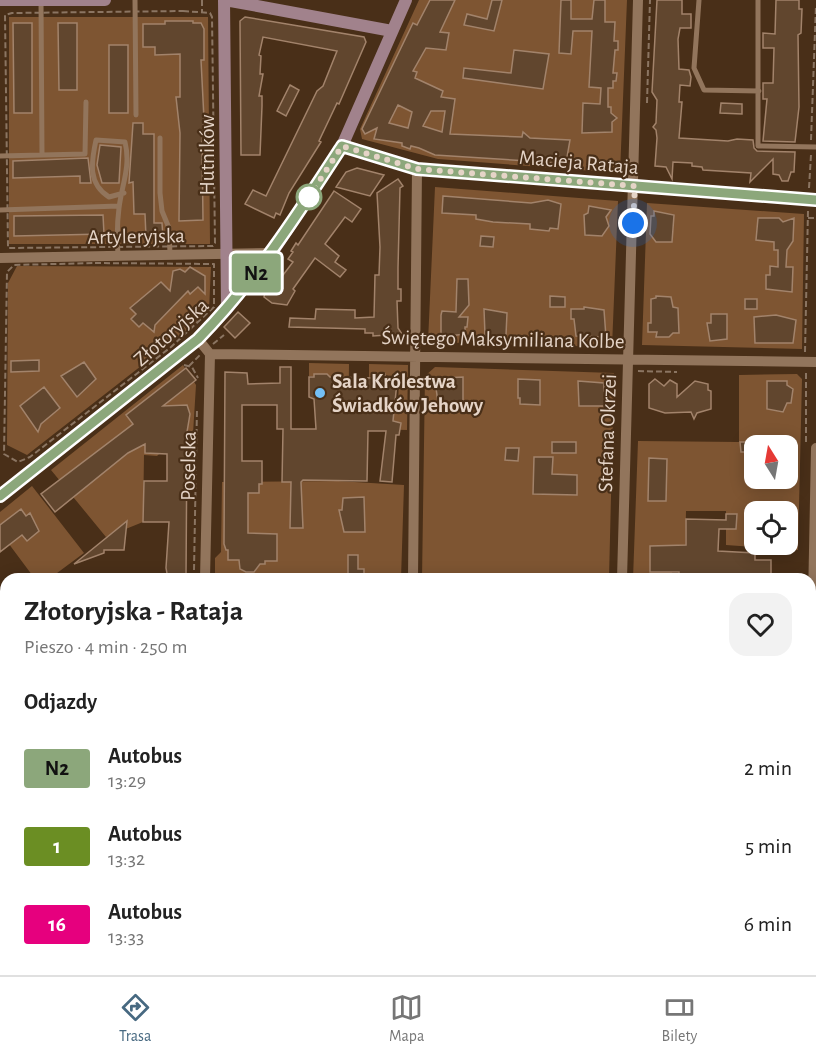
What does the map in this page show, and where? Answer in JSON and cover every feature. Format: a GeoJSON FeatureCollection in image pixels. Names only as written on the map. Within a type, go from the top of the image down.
{"type":"FeatureCollection","features":[{"type":"Feature","properties":{"kind":"street"},"geometry":{"type":"LineString","coordinates":[[0,0],[41,6],[105,0]]}},
{"type":"Feature","properties":{"kind":"street"},"geometry":{"type":"LineString","coordinates":[[224,0],[392,32]]}},
{"type":"Feature","properties":{"kind":"street","name":"Hutników"},"geometry":{"type":"LineString","coordinates":[[224,0],[226,254],[220,267],[227,309]]}},
{"type":"Feature","properties":{"kind":"street","name":"Złotoryjska"},"geometry":{"type":"LineString","coordinates":[[0,496],[198,339],[227,309],[272,253],[342,146],[406,0]]}},
{"type":"Feature","properties":{"kind":"street","name":"Stefana Okrzei"},"geometry":{"type":"LineString","coordinates":[[622,573],[635,186],[638,0]]}},
{"type":"Feature","properties":{"kind":"street","name":"Macieja Rataja"},"geometry":{"type":"LineString","coordinates":[[342,146],[417,169],[816,200]]}},
{"type":"Feature","properties":{"kind":"street"},"geometry":{"type":"LineString","coordinates":[[413,573],[417,169]]}},
{"type":"Feature","properties":{"kind":"street","name":"Artyleryjska"},"geometry":{"type":"LineString","coordinates":[[0,258],[170,250],[226,254],[272,253]]}},
{"type":"Feature","properties":{"kind":"street"},"geometry":{"type":"LineString","coordinates":[[198,339],[210,354]]}},
{"type":"Feature","properties":{"kind":"street","name":"Świętego Maksymiliana Kolbe"},"geometry":{"type":"LineString","coordinates":[[210,354],[816,362]]}},
{"type":"Feature","properties":{"kind":"street","name":"Poselska"},"geometry":{"type":"LineString","coordinates":[[205,573],[210,354]]}},
{"type":"Feature","properties":{"kind":"street"},"geometry":{"type":"LineString","coordinates":[[811,446],[812,573]]}},
{"type":"Feature","properties":{"kind":"lane"},"geometry":{"type":"LineString","coordinates":[[135,0],[136,115]]}},
{"type":"Feature","properties":{"kind":"lane"},"geometry":{"type":"LineString","coordinates":[[699,0],[694,68],[704,90],[759,92]]}},
{"type":"Feature","properties":{"kind":"lane"},"geometry":{"type":"LineString","coordinates":[[758,0],[758,146],[813,147]]}},
{"type":"Feature","properties":{"kind":"lane"},"geometry":{"type":"LineString","coordinates":[[41,6],[42,155]]}},
{"type":"Feature","properties":{"kind":"lane"},"geometry":{"type":"LineString","coordinates":[[3,155],[85,154],[86,102]]}},
{"type":"Feature","properties":{"kind":"lane"},"geometry":{"type":"LineString","coordinates":[[160,138],[160,193],[162,211],[169,228],[170,250]]}},
{"type":"Feature","properties":{"kind":"lane"},"geometry":{"type":"LineString","coordinates":[[118,251],[119,206],[124,193],[127,176],[125,142],[96,140],[94,183],[98,190],[109,197],[124,193]]}},
{"type":"Feature","properties":{"kind":"lane"},"geometry":{"type":"LineString","coordinates":[[3,210],[119,206]]}},
{"type":"Feature","properties":{"kind":"path"},"geometry":{"type":"LineString","coordinates":[[202,0],[202,12]]}},
{"type":"Feature","properties":{"kind":"path"},"geometry":{"type":"LineString","coordinates":[[647,104],[650,0]]}},
{"type":"Feature","properties":{"kind":"path"},"geometry":{"type":"LineString","coordinates":[[805,190],[810,184],[813,147],[816,5]]}},
{"type":"Feature","properties":{"kind":"path"},"geometry":{"type":"LineString","coordinates":[[41,6],[135,12],[210,13],[213,28],[215,243],[213,246],[118,251],[8,248],[3,210],[5,15],[41,6]]}},
{"type":"Feature","properties":{"kind":"path"},"geometry":{"type":"LineString","coordinates":[[810,184],[816,184]]}},
{"type":"Feature","properties":{"kind":"path"},"geometry":{"type":"LineString","coordinates":[[804,209],[808,209],[805,351]]}},
{"type":"Feature","properties":{"kind":"path"},"geometry":{"type":"LineString","coordinates":[[808,218],[816,218]]}},
{"type":"Feature","properties":{"kind":"path"},"geometry":{"type":"LineString","coordinates":[[157,262],[212,263],[220,267],[213,308],[171,347],[30,457],[18,462],[4,454],[6,277],[10,267],[157,262]]}},
{"type":"Feature","properties":{"kind":"path"},"geometry":{"type":"LineString","coordinates":[[189,366],[196,373],[198,380]]}},
{"type":"Feature","properties":{"kind":"path"},"geometry":{"type":"LineString","coordinates":[[636,371],[681,372]]}},
{"type":"Feature","properties":{"kind":"path"},"geometry":{"type":"LineString","coordinates":[[795,373],[807,373],[811,446]]}},
{"type":"Feature","properties":{"kind":"path"},"geometry":{"type":"LineString","coordinates":[[194,573],[198,400]]}},
{"type":"Feature","properties":{"kind":"shaded area"},"geometry":{"type":"Polygon","coordinates":[[[419,0],[627,0],[620,173],[438,159],[362,139],[360,129],[419,0]]]}},
{"type":"Feature","properties":{"kind":"shaded area"},"geometry":{"type":"Polygon","coordinates":[[[9,17],[208,17],[210,244],[9,244],[9,17]]]}},
{"type":"Feature","properties":{"kind":"shaded area"},"geometry":{"type":"Polygon","coordinates":[[[435,187],[618,201],[612,347],[428,342],[435,187]]]}},
{"type":"Feature","properties":{"kind":"shaded area"},"geometry":{"type":"Polygon","coordinates":[[[647,203],[804,214],[802,349],[642,345],[647,203]]]}},
{"type":"Feature","properties":{"kind":"shaded area"},"geometry":{"type":"Polygon","coordinates":[[[17,266],[211,267],[209,310],[191,327],[27,455],[7,445],[8,283],[17,266]]]}},
{"type":"Feature","properties":{"kind":"shaded area"},"geometry":{"type":"Polygon","coordinates":[[[309,363],[349,364],[348,437],[329,411],[329,376],[309,376],[309,363]]]}},
{"type":"Feature","properties":{"kind":"shaded area"},"geometry":{"type":"Polygon","coordinates":[[[369,364],[408,365],[407,430],[368,429],[369,406],[398,407],[399,377],[376,374],[376,376],[369,377],[369,364]]]}},
{"type":"Feature","properties":{"kind":"shaded area"},"geometry":{"type":"Polygon","coordinates":[[[183,365],[196,385],[192,450],[163,450],[157,456],[144,455],[143,522],[106,537],[51,470],[183,365]]]}},
{"type":"Feature","properties":{"kind":"shaded area"},"geometry":{"type":"Polygon","coordinates":[[[435,367],[614,373],[609,573],[422,573],[425,376],[435,367]]]}},
{"type":"Feature","properties":{"kind":"shaded area"},"geometry":{"type":"Polygon","coordinates":[[[797,374],[802,379],[798,550],[798,501],[744,501],[744,546],[726,545],[726,511],[686,511],[685,559],[672,560],[672,573],[633,573],[638,441],[739,442],[739,375],[797,374]]]}},
{"type":"Feature","properties":{"kind":"shaded area"},"geometry":{"type":"Polygon","coordinates":[[[338,481],[404,485],[401,573],[215,573],[215,558],[221,552],[222,482],[338,481]]]}},
{"type":"Feature","properties":{"kind":"shaded area"},"geometry":{"type":"Polygon","coordinates":[[[32,486],[84,553],[57,573],[31,573],[0,532],[0,512],[32,486]]]}},
{"type":"Feature","properties":{"kind":"building"},"geometry":{"type":"Polygon","coordinates":[[[430,0],[455,0],[440,32],[449,33],[446,50],[426,48],[413,71],[417,72],[415,78],[443,91],[441,97],[455,99],[450,134],[522,137],[523,132],[530,138],[570,140],[566,163],[528,163],[528,161],[435,155],[411,146],[410,149],[402,146],[402,143],[374,139],[377,128],[365,134],[362,129],[413,23],[417,25],[430,0]],[[398,105],[389,123],[408,128],[412,112],[398,105]],[[431,111],[423,126],[442,132],[445,111],[431,111]]]}},
{"type":"Feature","properties":{"kind":"building"},"geometry":{"type":"Polygon","coordinates":[[[492,0],[502,0],[494,31],[464,25],[467,14],[487,19],[492,0]]]}},
{"type":"Feature","properties":{"kind":"building"},"geometry":{"type":"Polygon","coordinates":[[[561,0],[571,0],[571,19],[592,19],[594,0],[605,0],[605,22],[615,22],[614,41],[618,41],[618,50],[615,50],[613,73],[617,73],[616,81],[613,81],[613,88],[608,88],[608,107],[611,107],[611,113],[617,118],[612,122],[612,132],[582,133],[583,103],[600,104],[601,88],[589,87],[592,31],[573,31],[571,54],[559,53],[561,0]]]}},
{"type":"Feature","properties":{"kind":"building"},"geometry":{"type":"Polygon","coordinates":[[[657,0],[682,0],[682,14],[691,14],[691,28],[680,28],[678,39],[679,69],[689,70],[691,77],[690,86],[680,85],[679,102],[682,102],[679,138],[753,140],[757,151],[795,152],[794,172],[791,172],[788,181],[782,181],[779,175],[773,174],[773,159],[750,182],[751,173],[703,170],[702,167],[692,166],[692,163],[673,162],[672,179],[666,167],[655,166],[657,138],[653,127],[656,123],[657,100],[652,92],[657,0]]]}},
{"type":"Feature","properties":{"kind":"building"},"geometry":{"type":"Polygon","coordinates":[[[776,0],[799,0],[799,9],[802,9],[801,33],[798,35],[799,107],[795,142],[763,141],[767,99],[763,99],[763,83],[773,83],[774,48],[763,48],[763,33],[775,34],[776,0]]]}},
{"type":"Feature","properties":{"kind":"building"},"geometry":{"type":"Polygon","coordinates":[[[245,17],[364,37],[366,42],[339,104],[337,103],[319,141],[321,142],[289,193],[280,215],[276,213],[274,218],[245,204],[253,190],[266,196],[317,91],[323,86],[337,51],[263,37],[259,55],[261,56],[260,74],[263,74],[259,96],[262,96],[260,155],[241,155],[240,21],[245,17]]]}},
{"type":"Feature","properties":{"kind":"building"},"geometry":{"type":"Polygon","coordinates":[[[165,21],[193,21],[193,23],[201,23],[204,29],[204,60],[201,60],[204,119],[203,220],[179,221],[180,133],[176,97],[180,97],[180,54],[155,55],[155,47],[143,47],[143,24],[165,24],[165,21]]]}},
{"type":"Feature","properties":{"kind":"building"},"geometry":{"type":"Polygon","coordinates":[[[13,23],[32,23],[32,113],[14,113],[13,23]]]}},
{"type":"Feature","properties":{"kind":"building"},"geometry":{"type":"Polygon","coordinates":[[[58,23],[77,23],[77,90],[59,90],[58,23]]]}},
{"type":"Feature","properties":{"kind":"building"},"geometry":{"type":"Polygon","coordinates":[[[109,45],[128,45],[128,113],[109,113],[109,45]]]}},
{"type":"Feature","properties":{"kind":"building"},"geometry":{"type":"Polygon","coordinates":[[[514,50],[549,54],[543,89],[463,78],[464,68],[511,73],[514,50]]]}},
{"type":"Feature","properties":{"kind":"building"},"geometry":{"type":"Polygon","coordinates":[[[290,85],[299,90],[286,116],[277,111],[290,85]]]}},
{"type":"Feature","properties":{"kind":"building"},"geometry":{"type":"Polygon","coordinates":[[[721,103],[742,104],[742,114],[720,113],[721,103]]]}},
{"type":"Feature","properties":{"kind":"building"},"geometry":{"type":"Polygon","coordinates":[[[133,123],[143,123],[143,134],[154,134],[154,223],[162,223],[163,237],[146,237],[145,214],[134,214],[133,182],[129,183],[133,123]]]}},
{"type":"Feature","properties":{"kind":"building"},"geometry":{"type":"Polygon","coordinates":[[[100,145],[121,147],[119,183],[102,183],[97,165],[100,145]]]}},
{"type":"Feature","properties":{"kind":"building"},"geometry":{"type":"Polygon","coordinates":[[[88,158],[91,183],[80,183],[80,176],[13,178],[13,161],[88,158]]]}},
{"type":"Feature","properties":{"kind":"building"},"geometry":{"type":"Polygon","coordinates":[[[357,168],[384,175],[370,196],[336,187],[346,172],[357,168]]]}},
{"type":"Feature","properties":{"kind":"building"},"geometry":{"type":"Polygon","coordinates":[[[398,179],[403,186],[400,188],[398,268],[398,289],[401,289],[401,301],[397,301],[398,328],[402,334],[373,336],[373,333],[365,333],[365,329],[289,327],[290,318],[315,319],[316,309],[355,310],[355,318],[374,317],[375,275],[379,275],[380,247],[377,193],[398,179]]]}},
{"type":"Feature","properties":{"kind":"building"},"geometry":{"type":"Polygon","coordinates":[[[334,191],[361,209],[352,222],[345,217],[325,244],[339,256],[335,262],[346,270],[340,277],[315,258],[293,289],[295,291],[287,305],[272,303],[264,297],[265,292],[274,280],[280,279],[293,262],[288,259],[293,252],[291,251],[296,243],[298,245],[334,191]]]}},
{"type":"Feature","properties":{"kind":"building"},"geometry":{"type":"Polygon","coordinates":[[[443,196],[531,203],[548,200],[561,204],[558,229],[550,228],[549,231],[530,229],[530,224],[493,222],[476,219],[476,215],[442,213],[443,196]]]}},
{"type":"Feature","properties":{"kind":"building"},"geometry":{"type":"Polygon","coordinates":[[[589,206],[611,210],[606,217],[609,226],[602,236],[585,235],[584,215],[588,213],[589,206]]]}},
{"type":"Feature","properties":{"kind":"building"},"geometry":{"type":"Polygon","coordinates":[[[654,211],[674,215],[672,242],[656,242],[650,234],[651,216],[654,216],[654,211]]]}},
{"type":"Feature","properties":{"kind":"building"},"geometry":{"type":"Polygon","coordinates":[[[103,215],[104,234],[14,236],[14,216],[103,215]]]}},
{"type":"Feature","properties":{"kind":"building"},"geometry":{"type":"Polygon","coordinates":[[[758,218],[779,218],[783,222],[794,218],[793,241],[787,250],[786,267],[793,267],[792,292],[766,289],[766,275],[770,275],[770,266],[778,267],[778,250],[774,250],[774,242],[756,240],[758,218]]]}},
{"type":"Feature","properties":{"kind":"building"},"geometry":{"type":"Polygon","coordinates":[[[481,236],[494,237],[493,247],[480,246],[481,236]]]}},
{"type":"Feature","properties":{"kind":"building"},"geometry":{"type":"Polygon","coordinates":[[[190,267],[205,276],[205,294],[198,287],[190,294],[188,291],[155,325],[154,332],[143,323],[139,327],[131,319],[136,314],[130,308],[161,282],[170,291],[173,271],[180,269],[185,272],[190,267]]]}},
{"type":"Feature","properties":{"kind":"building"},"geometry":{"type":"Polygon","coordinates":[[[457,279],[468,279],[469,305],[459,317],[468,317],[467,327],[465,327],[465,334],[449,336],[441,334],[441,315],[442,311],[456,312],[457,279]]]}},
{"type":"Feature","properties":{"kind":"building"},"geometry":{"type":"Polygon","coordinates":[[[550,296],[565,297],[565,307],[550,307],[550,296]]]}},
{"type":"Feature","properties":{"kind":"building"},"geometry":{"type":"Polygon","coordinates":[[[656,296],[671,297],[673,307],[678,308],[679,333],[673,333],[669,337],[656,337],[657,332],[648,332],[648,323],[651,323],[651,299],[656,296]]]}},
{"type":"Feature","properties":{"kind":"building"},"geometry":{"type":"Polygon","coordinates":[[[745,299],[757,299],[757,309],[745,309],[745,299]]]}},
{"type":"Feature","properties":{"kind":"building"},"geometry":{"type":"Polygon","coordinates":[[[584,307],[604,310],[606,337],[576,336],[574,319],[571,319],[571,309],[584,309],[584,307]]]}},
{"type":"Feature","properties":{"kind":"building"},"geometry":{"type":"Polygon","coordinates":[[[484,309],[507,313],[506,335],[495,339],[485,335],[484,309]]]}},
{"type":"Feature","properties":{"kind":"building"},"geometry":{"type":"Polygon","coordinates":[[[238,312],[250,323],[235,338],[224,327],[238,312]]]}},
{"type":"Feature","properties":{"kind":"building"},"geometry":{"type":"Polygon","coordinates":[[[711,314],[727,314],[727,339],[710,341],[707,323],[711,323],[711,314]]]}},
{"type":"Feature","properties":{"kind":"building"},"geometry":{"type":"Polygon","coordinates":[[[776,315],[796,320],[793,343],[755,343],[754,317],[776,315]]]}},
{"type":"Feature","properties":{"kind":"building"},"geometry":{"type":"Polygon","coordinates":[[[39,360],[39,371],[11,372],[11,361],[39,360]]]}},
{"type":"Feature","properties":{"kind":"building"},"geometry":{"type":"Polygon","coordinates":[[[84,362],[96,379],[77,397],[61,376],[84,362]]]}},
{"type":"Feature","properties":{"kind":"building"},"geometry":{"type":"Polygon","coordinates":[[[280,367],[291,367],[291,429],[316,429],[314,399],[309,397],[309,377],[314,377],[314,374],[327,374],[330,377],[376,378],[376,374],[385,374],[385,378],[392,378],[397,382],[393,421],[401,423],[399,435],[396,435],[392,482],[380,481],[386,431],[368,431],[367,481],[303,480],[301,482],[303,528],[290,528],[291,482],[282,482],[283,429],[277,429],[277,405],[242,405],[242,461],[262,461],[262,484],[259,484],[259,493],[248,493],[248,533],[277,534],[277,561],[265,561],[265,564],[260,564],[254,572],[246,572],[240,569],[239,560],[228,560],[228,550],[224,544],[225,372],[247,373],[248,384],[280,383],[280,367]]]}},
{"type":"Feature","properties":{"kind":"building"},"geometry":{"type":"Polygon","coordinates":[[[186,368],[196,380],[163,406],[187,405],[190,414],[187,432],[186,573],[167,573],[169,522],[143,522],[144,481],[167,481],[167,454],[145,453],[145,444],[128,453],[55,512],[41,494],[133,424],[126,415],[186,368]]]}},
{"type":"Feature","properties":{"kind":"building"},"geometry":{"type":"Polygon","coordinates":[[[463,377],[463,404],[438,402],[435,381],[463,377]]]}},
{"type":"Feature","properties":{"kind":"building"},"geometry":{"type":"Polygon","coordinates":[[[518,379],[540,380],[540,405],[520,404],[518,379]]]}},
{"type":"Feature","properties":{"kind":"building"},"geometry":{"type":"Polygon","coordinates":[[[655,379],[664,386],[670,380],[677,384],[677,397],[695,381],[708,384],[708,390],[711,391],[711,409],[697,413],[694,419],[691,412],[665,413],[649,408],[649,384],[655,379]]]}},
{"type":"Feature","properties":{"kind":"building"},"geometry":{"type":"Polygon","coordinates":[[[578,381],[604,383],[604,391],[608,396],[604,406],[579,406],[578,381]]]}},
{"type":"Feature","properties":{"kind":"building"},"geometry":{"type":"Polygon","coordinates":[[[767,381],[787,381],[787,385],[793,389],[791,403],[787,403],[783,412],[767,409],[767,381]]]}},
{"type":"Feature","properties":{"kind":"building"},"geometry":{"type":"Polygon","coordinates":[[[44,387],[60,408],[41,424],[38,432],[20,406],[44,387]]]}},
{"type":"Feature","properties":{"kind":"building"},"geometry":{"type":"Polygon","coordinates":[[[552,442],[576,442],[576,453],[552,453],[552,442]]]}},
{"type":"Feature","properties":{"kind":"building"},"geometry":{"type":"Polygon","coordinates":[[[740,442],[744,442],[744,452],[741,452],[740,442]]]}},
{"type":"Feature","properties":{"kind":"building"},"geometry":{"type":"Polygon","coordinates":[[[506,448],[519,448],[518,461],[505,460],[506,448]]]}},
{"type":"Feature","properties":{"kind":"building"},"geometry":{"type":"Polygon","coordinates":[[[534,457],[553,457],[552,474],[577,475],[577,495],[533,494],[534,457]]]}},
{"type":"Feature","properties":{"kind":"building"},"geometry":{"type":"Polygon","coordinates":[[[649,458],[667,459],[666,501],[648,501],[649,458]]]}},
{"type":"Feature","properties":{"kind":"building"},"geometry":{"type":"Polygon","coordinates":[[[364,497],[365,532],[344,532],[339,510],[342,510],[343,498],[364,497]]]}},
{"type":"Feature","properties":{"kind":"building"},"geometry":{"type":"Polygon","coordinates":[[[21,509],[26,516],[30,513],[39,531],[27,541],[22,535],[0,552],[0,525],[21,509]]]}},
{"type":"Feature","properties":{"kind":"building"},"geometry":{"type":"Polygon","coordinates":[[[726,514],[737,514],[736,529],[719,529],[718,551],[744,552],[744,555],[755,555],[755,560],[771,560],[771,573],[650,572],[650,546],[686,545],[686,519],[726,520],[726,514]]]}},
{"type":"Feature","properties":{"kind":"building"},"geometry":{"type":"Polygon","coordinates":[[[127,521],[124,550],[104,550],[104,553],[74,564],[127,521]]]}},
{"type":"Feature","properties":{"kind":"building"},"geometry":{"type":"Polygon","coordinates":[[[348,555],[358,555],[358,569],[364,569],[364,573],[348,573],[348,555]]]}},
{"type":"Feature","properties":{"kind":"bus line","name":"N2"},"geometry":{"type":"LineString","coordinates":[[0,496],[198,339],[227,309],[272,253],[342,146],[417,169],[816,200]]}},
{"type":"Feature","properties":{"kind":"place","name":"Sala Królestwa Świadków Jehowy"},"geometry":{"type":"Point","coordinates":[320,393]}},
{"type":"Feature","properties":{"kind":"route"},"geometry":{"type":"LineString","coordinates":[[309,197],[342,146],[417,169],[635,186],[633,223]]}}]}
